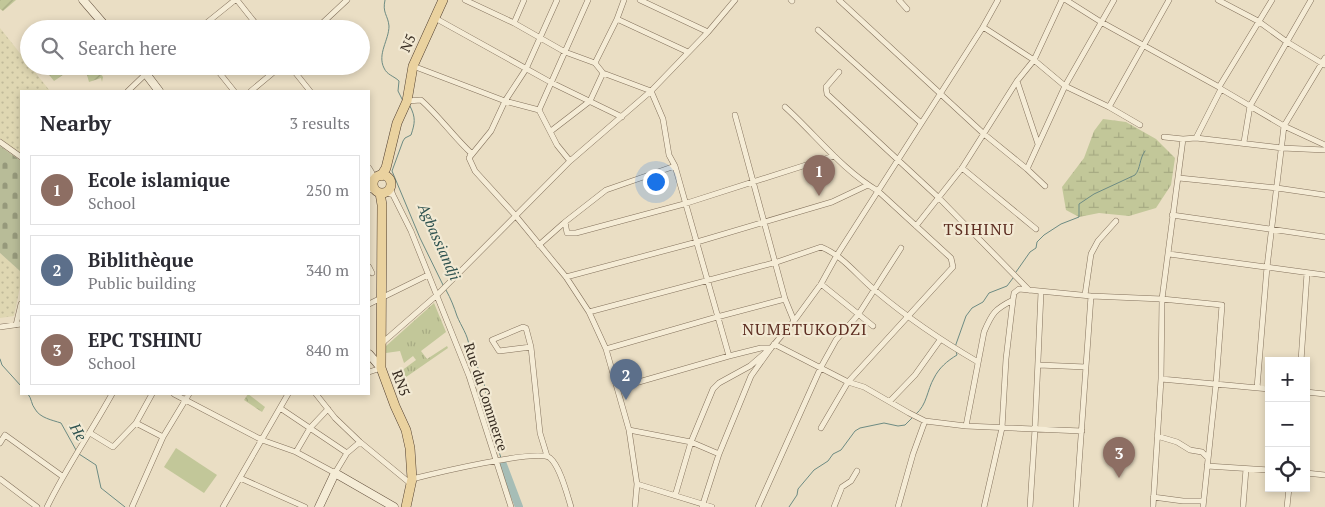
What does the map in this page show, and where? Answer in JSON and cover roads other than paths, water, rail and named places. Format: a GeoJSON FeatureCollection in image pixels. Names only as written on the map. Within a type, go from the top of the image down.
{"type":"FeatureCollection","features":[{"type":"Feature","properties":{"kind":"main road"},"geometry":{"type":"LineString","coordinates":[[83,0],[100,20]]}},
{"type":"Feature","properties":{"kind":"main road","name":"N5"},"geometry":{"type":"LineString","coordinates":[[406,103],[413,66],[443,0]]}},
{"type":"Feature","properties":{"kind":"main road"},"geometry":{"type":"LineString","coordinates":[[147,75],[158,90]]}},
{"type":"Feature","properties":{"kind":"main road","name":"RN5"},"geometry":{"type":"LineString","coordinates":[[406,103],[397,123],[379,183],[382,204],[381,368],[408,437],[412,460],[411,481],[406,507]]}},
{"type":"Feature","properties":{"kind":"main road"},"geometry":{"type":"LineString","coordinates":[[370,355],[381,368]]}},
{"type":"Feature","properties":{"kind":"main road"},"geometry":{"type":"LineString","coordinates":[[319,507],[335,473],[394,507]]}},
{"type":"Feature","properties":{"kind":"street"},"geometry":{"type":"LineString","coordinates":[[210,20],[236,0],[253,20]]}},
{"type":"Feature","properties":{"kind":"street"},"geometry":{"type":"LineString","coordinates":[[325,20],[347,0]]}},
{"type":"Feature","properties":{"kind":"street"},"geometry":{"type":"LineString","coordinates":[[465,0],[514,23],[565,52],[595,63],[603,73],[651,91],[663,119],[669,155],[675,166],[684,204],[697,242],[729,356]]}},
{"type":"Feature","properties":{"kind":"street"},"geometry":{"type":"LineString","coordinates":[[514,23],[524,0]]}},
{"type":"Feature","properties":{"kind":"street"},"geometry":{"type":"LineString","coordinates":[[469,158],[491,132],[505,101],[526,69],[557,0]]}},
{"type":"Feature","properties":{"kind":"street"},"geometry":{"type":"LineString","coordinates":[[539,110],[588,0]]}},
{"type":"Feature","properties":{"kind":"street"},"geometry":{"type":"LineString","coordinates":[[595,63],[617,19],[624,0]]}},
{"type":"Feature","properties":{"kind":"street"},"geometry":{"type":"LineString","coordinates":[[640,0],[708,32]]}},
{"type":"Feature","properties":{"kind":"street"},"geometry":{"type":"LineString","coordinates":[[381,344],[437,295],[570,161],[651,91],[708,32],[735,0]]}},
{"type":"Feature","properties":{"kind":"street"},"geometry":{"type":"LineString","coordinates":[[839,0],[984,134],[1045,186]]}},
{"type":"Feature","properties":{"kind":"street"},"geometry":{"type":"LineString","coordinates":[[899,0],[908,8]]}},
{"type":"Feature","properties":{"kind":"street"},"geometry":{"type":"LineString","coordinates":[[703,506],[719,454],[752,376],[821,284],[837,255],[983,27],[998,0]]}},
{"type":"Feature","properties":{"kind":"street"},"geometry":{"type":"LineString","coordinates":[[916,226],[962,168],[1018,81],[1034,60],[1062,0]]}},
{"type":"Feature","properties":{"kind":"street"},"geometry":{"type":"LineString","coordinates":[[1066,0],[1101,22],[1284,126],[1324,144]]}},
{"type":"Feature","properties":{"kind":"street"},"geometry":{"type":"LineString","coordinates":[[1027,169],[1066,86],[1114,0]]}},
{"type":"Feature","properties":{"kind":"street"},"geometry":{"type":"LineString","coordinates":[[1109,107],[1170,0]]}},
{"type":"Feature","properties":{"kind":"street"},"geometry":{"type":"LineString","coordinates":[[1218,0],[1258,21],[1287,42],[1323,64]]}},
{"type":"Feature","properties":{"kind":"street"},"geometry":{"type":"LineString","coordinates":[[1196,138],[1220,88],[1272,0]]}},
{"type":"Feature","properties":{"kind":"street"},"geometry":{"type":"LineString","coordinates":[[1244,142],[1250,106],[1311,0]]}},
{"type":"Feature","properties":{"kind":"street"},"geometry":{"type":"LineString","coordinates":[[435,18],[552,83],[622,117]]}},
{"type":"Feature","properties":{"kind":"street"},"geometry":{"type":"LineString","coordinates":[[617,19],[688,52]]}},
{"type":"Feature","properties":{"kind":"street"},"geometry":{"type":"LineString","coordinates":[[983,27],[1034,60],[1066,86],[1140,125]]}},
{"type":"Feature","properties":{"kind":"street"},"geometry":{"type":"LineString","coordinates":[[818,30],[921,123]]}},
{"type":"Feature","properties":{"kind":"street"},"geometry":{"type":"LineString","coordinates":[[1257,388],[1267,267],[1284,126],[1325,58]]}},
{"type":"Feature","properties":{"kind":"street"},"geometry":{"type":"LineString","coordinates":[[413,66],[505,101],[539,110],[557,145],[570,161]]}},
{"type":"Feature","properties":{"kind":"street"},"geometry":{"type":"LineString","coordinates":[[839,72],[826,87],[827,94],[940,198],[1029,290]]}},
{"type":"Feature","properties":{"kind":"street"},"geometry":{"type":"LineString","coordinates":[[551,131],[590,101],[603,73]]}},
{"type":"Feature","properties":{"kind":"street"},"geometry":{"type":"LineString","coordinates":[[129,90],[144,75]]}},
{"type":"Feature","properties":{"kind":"street"},"geometry":{"type":"LineString","coordinates":[[221,75],[233,90]]}},
{"type":"Feature","properties":{"kind":"street"},"geometry":{"type":"LineString","coordinates":[[253,90],[271,75]]}},
{"type":"Feature","properties":{"kind":"street"},"geometry":{"type":"LineString","coordinates":[[297,75],[309,90]]}},
{"type":"Feature","properties":{"kind":"street"},"geometry":{"type":"LineString","coordinates":[[1018,81],[1038,144]]}},
{"type":"Feature","properties":{"kind":"street"},"geometry":{"type":"LineString","coordinates":[[406,103],[421,100],[471,152],[469,158],[475,171],[515,215],[566,277],[589,312],[606,350],[629,430],[637,484],[635,507]]}},
{"type":"Feature","properties":{"kind":"street"},"geometry":{"type":"LineString","coordinates":[[785,106],[834,156],[868,185],[878,191],[951,258],[953,264],[953,268],[848,382],[821,428]]}},
{"type":"Feature","properties":{"kind":"street"},"geometry":{"type":"LineString","coordinates":[[735,115],[786,299],[794,321]]}},
{"type":"Feature","properties":{"kind":"street"},"geometry":{"type":"LineString","coordinates":[[1164,137],[1244,142],[1282,148],[1324,144]]}},
{"type":"Feature","properties":{"kind":"street"},"geometry":{"type":"LineString","coordinates":[[1152,507],[1161,379],[1162,299],[1183,139]]}},
{"type":"Feature","properties":{"kind":"street"},"geometry":{"type":"LineString","coordinates":[[0,142],[20,156]]}},
{"type":"Feature","properties":{"kind":"street"},"geometry":{"type":"LineString","coordinates":[[565,222],[567,234],[576,233],[684,204],[834,156]]}},
{"type":"Feature","properties":{"kind":"street"},"geometry":{"type":"LineString","coordinates":[[539,245],[606,190],[675,166]]}},
{"type":"Feature","properties":{"kind":"street"},"geometry":{"type":"LineString","coordinates":[[962,168],[1036,229]]}},
{"type":"Feature","properties":{"kind":"street"},"geometry":{"type":"LineString","coordinates":[[1179,178],[1325,195]]}},
{"type":"Feature","properties":{"kind":"street","name":"Rue du Commerce"},"geometry":{"type":"LineString","coordinates":[[379,183],[411,231],[469,376],[511,507]]}},
{"type":"Feature","properties":{"kind":"street"},"geometry":{"type":"LineString","coordinates":[[566,277],[697,242],[832,202],[868,185]]}},
{"type":"Feature","properties":{"kind":"street"},"geometry":{"type":"LineString","coordinates":[[1172,215],[1325,236]]}},
{"type":"Feature","properties":{"kind":"street"},"geometry":{"type":"LineString","coordinates":[[1076,507],[1086,367],[1091,254],[1098,241],[1116,221]]}},
{"type":"Feature","properties":{"kind":"street"},"geometry":{"type":"LineString","coordinates":[[589,312],[776,262],[821,247],[837,255],[874,290],[907,316],[940,340],[978,362]]}},
{"type":"Feature","properties":{"kind":"street"},"geometry":{"type":"LineString","coordinates":[[758,507],[821,367],[836,340],[858,315],[901,248]]}},
{"type":"Feature","properties":{"kind":"street"},"geometry":{"type":"LineString","coordinates":[[1169,254],[1325,275]]}},
{"type":"Feature","properties":{"kind":"street"},"geometry":{"type":"LineString","coordinates":[[370,269],[372,273]]}},
{"type":"Feature","properties":{"kind":"street"},"geometry":{"type":"LineString","coordinates":[[1301,357],[1307,273]]}},
{"type":"Feature","properties":{"kind":"street"},"geometry":{"type":"LineString","coordinates":[[370,303],[428,275]]}},
{"type":"Feature","properties":{"kind":"street"},"geometry":{"type":"LineString","coordinates":[[821,284],[873,326]]}},
{"type":"Feature","properties":{"kind":"street"},"geometry":{"type":"LineString","coordinates":[[984,507],[1002,428],[1006,359],[1013,300],[1014,293],[1019,289],[1088,296],[1162,299],[1222,305],[1216,384],[1203,504],[1153,498]]}},
{"type":"Feature","properties":{"kind":"street"},"geometry":{"type":"LineString","coordinates":[[1030,507],[1041,292]]}},
{"type":"Feature","properties":{"kind":"street"},"geometry":{"type":"LineString","coordinates":[[606,350],[786,299]]}},
{"type":"Feature","properties":{"kind":"street"},"geometry":{"type":"LineString","coordinates":[[966,426],[984,332],[990,318],[998,307],[1013,300]]}},
{"type":"Feature","properties":{"kind":"street"},"geometry":{"type":"LineString","coordinates":[[0,327],[19,325]]}},
{"type":"Feature","properties":{"kind":"street"},"geometry":{"type":"LineString","coordinates":[[531,347],[499,351],[492,340],[526,328],[531,347],[540,433],[547,456],[557,467],[571,507]]}},
{"type":"Feature","properties":{"kind":"street"},"geometry":{"type":"LineString","coordinates":[[890,401],[915,375],[940,340]]}},
{"type":"Feature","properties":{"kind":"street"},"geometry":{"type":"LineString","coordinates":[[675,496],[691,442],[712,389],[719,383],[750,366],[773,346]]}},
{"type":"Feature","properties":{"kind":"street"},"geometry":{"type":"LineString","coordinates":[[618,388],[729,356],[773,346],[821,367],[848,382],[864,387],[925,421],[966,426],[1082,431]]}},
{"type":"Feature","properties":{"kind":"street"},"geometry":{"type":"LineString","coordinates":[[1038,365],[1086,367]]}},
{"type":"Feature","properties":{"kind":"street"},"geometry":{"type":"LineString","coordinates":[[370,372],[381,368]]}},
{"type":"Feature","properties":{"kind":"street"},"geometry":{"type":"LineString","coordinates":[[1161,379],[1265,389]]}},
{"type":"Feature","properties":{"kind":"street"},"geometry":{"type":"LineString","coordinates":[[1310,392],[1325,394]]}},
{"type":"Feature","properties":{"kind":"street"},"geometry":{"type":"LineString","coordinates":[[47,507],[62,476],[111,395]]}},
{"type":"Feature","properties":{"kind":"street"},"geometry":{"type":"LineString","coordinates":[[90,433],[112,447],[136,423],[151,395]]}},
{"type":"Feature","properties":{"kind":"street"},"geometry":{"type":"LineString","coordinates":[[176,395],[262,440],[296,452],[335,473],[347,454],[360,442]]}},
{"type":"Feature","properties":{"kind":"street"},"geometry":{"type":"LineString","coordinates":[[132,507],[163,437],[188,395]]}},
{"type":"Feature","properties":{"kind":"street"},"geometry":{"type":"LineString","coordinates":[[223,507],[287,395]]}},
{"type":"Feature","properties":{"kind":"street"},"geometry":{"type":"LineString","coordinates":[[317,395],[360,442],[411,481],[496,461],[533,455],[547,456]]}},
{"type":"Feature","properties":{"kind":"street"},"geometry":{"type":"LineString","coordinates":[[280,408],[347,454]]}},
{"type":"Feature","properties":{"kind":"street"},"geometry":{"type":"LineString","coordinates":[[296,452],[310,428],[328,409]]}},
{"type":"Feature","properties":{"kind":"street"},"geometry":{"type":"LineString","coordinates":[[898,507],[913,454],[925,421]]}},
{"type":"Feature","properties":{"kind":"street"},"geometry":{"type":"LineString","coordinates":[[136,423],[163,437]]}},
{"type":"Feature","properties":{"kind":"street"},"geometry":{"type":"LineString","coordinates":[[629,430],[691,442],[719,454]]}},
{"type":"Feature","properties":{"kind":"street"},"geometry":{"type":"LineString","coordinates":[[0,443],[3,434],[62,476]]}},
{"type":"Feature","properties":{"kind":"street"},"geometry":{"type":"LineString","coordinates":[[1157,436],[1177,442],[1190,450],[1202,452],[1208,458]]}},
{"type":"Feature","properties":{"kind":"street"},"geometry":{"type":"LineString","coordinates":[[1207,466],[1265,470]]}},
{"type":"Feature","properties":{"kind":"street"},"geometry":{"type":"LineString","coordinates":[[1243,507],[1246,469]]}},
{"type":"Feature","properties":{"kind":"street"},"geometry":{"type":"LineString","coordinates":[[834,507],[842,487],[851,481],[857,471]]}},
{"type":"Feature","properties":{"kind":"street"},"geometry":{"type":"LineString","coordinates":[[1310,473],[1325,475]]}},
{"type":"Feature","properties":{"kind":"street"},"geometry":{"type":"LineString","coordinates":[[0,478],[36,507]]}},
{"type":"Feature","properties":{"kind":"street"},"geometry":{"type":"LineString","coordinates":[[240,478],[305,507]]}},
{"type":"Feature","properties":{"kind":"street"},"geometry":{"type":"LineString","coordinates":[[637,484],[703,506],[712,507]]}},
{"type":"Feature","properties":{"kind":"street"},"geometry":{"type":"LineString","coordinates":[[1287,507],[1289,492]]}},
{"type":"Feature","properties":{"kind":"waterway","name":"Agbassiandji"},"geometry":{"type":"LineString","coordinates":[[385,0],[385,11],[389,26],[382,63],[387,72],[399,81],[398,91],[403,101]]}},
{"type":"Feature","properties":{"kind":"waterway","name":"Agbassiandji"},"geometry":{"type":"LineString","coordinates":[[410,106],[414,117],[411,135],[403,141],[392,171],[420,238],[444,287]]}},
{"type":"Feature","properties":{"kind":"waterway"},"geometry":{"type":"LineString","coordinates":[[1016,272],[1044,235],[1061,224],[1079,217],[1079,204],[1094,194],[1135,175],[1145,151]]}},
{"type":"Feature","properties":{"kind":"waterway"},"geometry":{"type":"LineString","coordinates":[[955,347],[966,316],[972,308],[983,302],[989,293],[1007,286],[1013,278]]}},
{"type":"Feature","properties":{"kind":"waterway","name":"Agbassiandji"},"geometry":{"type":"LineString","coordinates":[[446,290],[466,334],[484,383],[494,436],[501,458]]}},
{"type":"Feature","properties":{"kind":"waterway"},"geometry":{"type":"LineString","coordinates":[[916,414],[925,402],[936,374],[957,355],[956,351]]}},
{"type":"Feature","properties":{"kind":"waterway","name":"He"},"geometry":{"type":"LineString","coordinates":[[0,359],[2,365],[20,385]]}},
{"type":"Feature","properties":{"kind":"waterway","name":"He"},"geometry":{"type":"LineString","coordinates":[[28,395],[40,415],[61,423],[76,450]]}},
{"type":"Feature","properties":{"kind":"waterway"},"geometry":{"type":"LineString","coordinates":[[789,507],[797,495],[798,489],[814,470],[828,461],[833,454],[841,450],[855,431],[860,428],[884,423],[898,426],[905,425],[913,417]]}},
{"type":"Feature","properties":{"kind":"waterway","name":"He"},"geometry":{"type":"LineString","coordinates":[[79,454],[96,465],[101,488],[125,507]]}},
{"type":"Feature","properties":{"kind":"waterway","name":"Agbassiandji"},"geometry":{"type":"LineString","coordinates":[[502,462],[519,507]]}},
{"type":"Feature","properties":{"kind":"place","name":"Ecole islamique"},"geometry":{"type":"Point","coordinates":[819,196]}},
{"type":"Feature","properties":{"kind":"place","name":"Biblithèque"},"geometry":{"type":"Point","coordinates":[626,400]}},
{"type":"Feature","properties":{"kind":"place","name":"EPC TSHINU"},"geometry":{"type":"Point","coordinates":[1119,478]}},
{"type":"Feature","properties":{"kind":"district","name":"TSIHINU"},"geometry":{"type":"Point","coordinates":[979,229]}},
{"type":"Feature","properties":{"kind":"district","name":"NUMETUKODZI"},"geometry":{"type":"Point","coordinates":[805,329]}}]}
